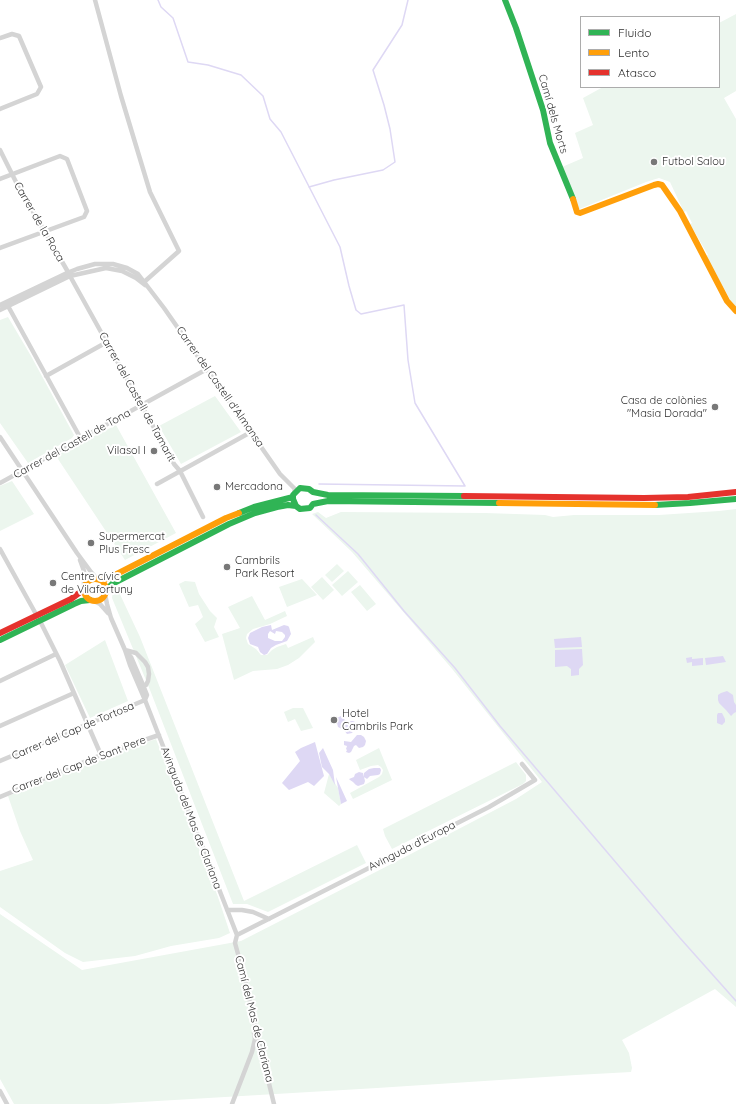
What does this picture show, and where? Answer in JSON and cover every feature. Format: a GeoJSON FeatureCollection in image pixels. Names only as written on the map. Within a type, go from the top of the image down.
{"type":"FeatureCollection","features":[{"type":"Feature","properties":{"kind":"street"},"geometry":{"type":"LineString","coordinates":[[94,0],[150,192],[179,251],[144,283]]}},
{"type":"Feature","properties":{"kind":"street","name":"Camí dels Morts"},"geometry":{"type":"LineString","coordinates":[[505,0],[516,28],[543,110],[550,143],[577,212],[580,213],[654,185],[662,185],[680,212],[727,301],[736,311]]}},
{"type":"Feature","properties":{"kind":"street"},"geometry":{"type":"LineString","coordinates":[[0,38],[12,34],[19,36],[41,88],[37,94],[0,109]]}},
{"type":"Feature","properties":{"kind":"street","name":"Carrer de la Roca"},"geometry":{"type":"LineString","coordinates":[[0,150],[69,274]]}},
{"type":"Feature","properties":{"kind":"street"},"geometry":{"type":"LineString","coordinates":[[0,179],[60,156],[67,159],[87,211],[84,216],[0,248]]}},
{"type":"Feature","properties":{"kind":"street","name":"Carrer del Castell d'Almansa"},"geometry":{"type":"LineString","coordinates":[[0,310],[77,269],[95,264],[113,264],[127,268],[138,274],[144,283],[152,290],[280,474],[295,490],[294,495]]}},
{"type":"Feature","properties":{"kind":"street","name":"Carrer del Castell d'Almansa"},"geometry":{"type":"LineString","coordinates":[[0,305],[69,274]]}},
{"type":"Feature","properties":{"kind":"street","name":"Carrer del Castell de Tamarit"},"geometry":{"type":"LineString","coordinates":[[69,274],[174,464],[180,471],[203,517]]}},
{"type":"Feature","properties":{"kind":"street"},"geometry":{"type":"LineString","coordinates":[[8,306],[81,439]]}},
{"type":"Feature","properties":{"kind":"street"},"geometry":{"type":"LineString","coordinates":[[46,376],[107,342]]}},
{"type":"Feature","properties":{"kind":"street","name":"Carrer del Castell de Tona"},"geometry":{"type":"LineString","coordinates":[[0,483],[207,369]]}},
{"type":"Feature","properties":{"kind":"street"},"geometry":{"type":"LineString","coordinates":[[156,484],[251,432]]}},
{"type":"Feature","properties":{"kind":"street"},"geometry":{"type":"LineString","coordinates":[[0,437],[77,553],[91,572],[104,584],[106,592]]}},
{"type":"Feature","properties":{"kind":"street","name":"Carrer del Castell d'Almansa"},"geometry":{"type":"LineString","coordinates":[[289,482],[304,488]]}},
{"type":"Feature","properties":{"kind":"street"},"geometry":{"type":"LineString","coordinates":[[296,506],[293,502],[294,495],[300,488],[309,489],[313,492],[328,495],[644,498],[688,497],[736,492]]}},
{"type":"Feature","properties":{"kind":"street"},"geometry":{"type":"LineString","coordinates":[[0,633],[81,601],[100,599],[112,584],[122,578],[229,524],[255,513],[288,505],[296,506],[305,510],[310,508],[315,500],[313,492]]}},
{"type":"Feature","properties":{"kind":"street"},"geometry":{"type":"LineString","coordinates":[[0,640],[71,599],[84,588],[89,580],[109,578],[226,518],[254,507],[294,495]]}},
{"type":"Feature","properties":{"kind":"street"},"geometry":{"type":"LineString","coordinates":[[313,504],[328,501],[647,505],[690,503],[736,498]]}},
{"type":"Feature","properties":{"kind":"street"},"geometry":{"type":"LineString","coordinates":[[0,550],[38,618],[56,654],[101,755]]}},
{"type":"Feature","properties":{"kind":"street"},"geometry":{"type":"LineString","coordinates":[[77,553],[84,571],[84,588],[86,597],[92,600]]}},
{"type":"Feature","properties":{"kind":"street","name":"Avinguda del Mas de Clariana"},"geometry":{"type":"LineString","coordinates":[[106,592],[107,604],[111,618],[145,700],[237,935]]}},
{"type":"Feature","properties":{"kind":"street","name":"Avinguda del Mas de Clariana"},"geometry":{"type":"LineString","coordinates":[[92,600],[104,608],[111,618]]}},
{"type":"Feature","properties":{"kind":"street","name":"Avinguda del Mas de Clariana"},"geometry":{"type":"LineString","coordinates":[[125,650],[136,653],[145,662],[149,674],[146,685],[143,685]]}},
{"type":"Feature","properties":{"kind":"street","name":"Avinguda del Mas de Clariana"},"geometry":{"type":"LineString","coordinates":[[125,650],[131,657],[143,685],[147,695],[145,700]]}},
{"type":"Feature","properties":{"kind":"street"},"geometry":{"type":"LineString","coordinates":[[0,681],[56,654]]}},
{"type":"Feature","properties":{"kind":"street","name":"Avinguda del Mas de Clariana"},"geometry":{"type":"LineString","coordinates":[[130,665],[135,670],[141,685],[143,685]]}},
{"type":"Feature","properties":{"kind":"street"},"geometry":{"type":"LineString","coordinates":[[0,726],[74,694]]}},
{"type":"Feature","properties":{"kind":"street","name":"Carrer del Cap de Tortosa"},"geometry":{"type":"LineString","coordinates":[[0,761],[145,700]]}},
{"type":"Feature","properties":{"kind":"street","name":"Carrer del Cap de Sant Pere"},"geometry":{"type":"LineString","coordinates":[[0,796],[101,755],[158,734]]}},
{"type":"Feature","properties":{"kind":"street","name":"Avinguda d'Europa"},"geometry":{"type":"LineString","coordinates":[[237,935],[489,807],[535,780],[522,764]]}},
{"type":"Feature","properties":{"kind":"street"},"geometry":{"type":"LineString","coordinates":[[227,910],[242,910],[269,919]]}},
{"type":"Feature","properties":{"kind":"street"},"geometry":{"type":"LineString","coordinates":[[254,926],[259,917],[257,914]]}},
{"type":"Feature","properties":{"kind":"street","name":"Camí del Mas de Clariana"},"geometry":{"type":"LineString","coordinates":[[237,935],[235,944],[246,983],[274,1104]]}},
{"type":"Feature","properties":{"kind":"street"},"geometry":{"type":"LineString","coordinates":[[232,1104],[252,1052],[255,1039],[255,1026]]}},
{"type":"Feature","properties":{"kind":"street"},"geometry":{"type":"LineString","coordinates":[[0,1091],[7,1104]]}},
{"type":"Feature","properties":{"kind":"shaded area","name":"Futbol Salou"},"geometry":{"type":"Polygon","coordinates":[[[736,14],[736,91],[724,98],[736,119],[736,308],[706,256],[708,255],[690,224],[692,223],[686,211],[684,212],[670,182],[659,178],[577,210],[562,167],[583,158],[575,133],[593,125],[583,98],[601,88],[720,88],[720,22],[736,14]]]}},
{"type":"Feature","properties":{"kind":"shaded area"},"geometry":{"type":"Polygon","coordinates":[[[8,317],[74,435],[72,438],[28,463],[0,423],[0,320],[8,317]]]}},
{"type":"Feature","properties":{"kind":"shaded area"},"geometry":{"type":"Polygon","coordinates":[[[215,396],[241,432],[181,464],[159,426],[215,396]]]}},
{"type":"Feature","properties":{"kind":"shaded area"},"geometry":{"type":"Polygon","coordinates":[[[116,425],[176,533],[125,560],[58,459],[59,454],[116,425]]]}},
{"type":"Feature","properties":{"kind":"shaded area"},"geometry":{"type":"Polygon","coordinates":[[[12,481],[34,514],[0,531],[0,486],[12,481]]]}},
{"type":"Feature","properties":{"kind":"shaded area"},"geometry":{"type":"Polygon","coordinates":[[[736,509],[736,1007],[715,989],[622,1040],[629,1053],[632,1068],[631,1072],[107,1104],[14,1104],[0,1079],[0,914],[82,970],[241,941],[516,799],[542,782],[453,670],[352,552],[312,514],[318,512],[326,518],[341,512],[485,513],[545,515],[553,517],[574,515],[659,515],[736,509]]]}},
{"type":"Feature","properties":{"kind":"shaded area"},"geometry":{"type":"Polygon","coordinates":[[[337,564],[344,571],[332,582],[325,575],[337,564]]]}},
{"type":"Feature","properties":{"kind":"shaded area"},"geometry":{"type":"Polygon","coordinates":[[[348,571],[358,582],[342,596],[332,585],[348,571]]]}},
{"type":"Feature","properties":{"kind":"shaded area"},"geometry":{"type":"Polygon","coordinates":[[[322,577],[334,590],[323,600],[311,587],[322,577]]]}},
{"type":"Feature","properties":{"kind":"shaded area"},"geometry":{"type":"Polygon","coordinates":[[[302,579],[317,595],[287,607],[279,587],[302,579]]]}},
{"type":"Feature","properties":{"kind":"shaded area"},"geometry":{"type":"Polygon","coordinates":[[[185,581],[195,582],[199,594],[210,611],[217,618],[214,627],[219,637],[205,642],[195,624],[203,617],[198,605],[189,607],[179,584],[185,581]]]}},
{"type":"Feature","properties":{"kind":"shaded area"},"geometry":{"type":"Polygon","coordinates":[[[360,585],[376,604],[367,611],[351,592],[360,585]]]}},
{"type":"Feature","properties":{"kind":"shaded area"},"geometry":{"type":"Polygon","coordinates":[[[117,588],[140,637],[244,901],[357,845],[366,863],[268,912],[247,904],[233,904],[150,690],[112,598],[113,590],[117,588]]]}},
{"type":"Feature","properties":{"kind":"shaded area"},"geometry":{"type":"Polygon","coordinates":[[[252,596],[265,620],[285,611],[287,616],[270,624],[253,629],[247,634],[246,638],[248,644],[256,649],[261,655],[267,655],[277,647],[286,644],[288,648],[313,637],[315,642],[299,658],[288,665],[277,669],[253,671],[234,680],[222,634],[240,628],[228,607],[252,596]]]}},
{"type":"Feature","properties":{"kind":"shaded area"},"geometry":{"type":"Polygon","coordinates":[[[271,625],[272,630],[284,625],[289,627],[291,634],[287,641],[271,648],[267,654],[264,655],[260,652],[258,647],[250,644],[248,638],[250,633],[262,627],[271,625]],[[270,631],[268,638],[275,641],[282,641],[285,637],[282,632],[276,631],[275,634],[270,631]]]}},
{"type":"Feature","properties":{"kind":"shaded area"},"geometry":{"type":"Polygon","coordinates":[[[581,637],[582,647],[555,648],[554,639],[581,637]]]}},
{"type":"Feature","properties":{"kind":"shaded area"},"geometry":{"type":"Polygon","coordinates":[[[105,640],[128,701],[90,718],[65,665],[105,640]]]}},
{"type":"Feature","properties":{"kind":"shaded area"},"geometry":{"type":"Polygon","coordinates":[[[582,649],[583,665],[579,669],[579,675],[571,676],[571,669],[567,666],[555,667],[555,650],[582,649]]]}},
{"type":"Feature","properties":{"kind":"shaded area"},"geometry":{"type":"Polygon","coordinates":[[[723,656],[726,662],[706,665],[705,658],[723,656]]]}},
{"type":"Feature","properties":{"kind":"shaded area"},"geometry":{"type":"Polygon","coordinates":[[[692,657],[692,659],[703,658],[703,665],[692,666],[692,662],[687,663],[686,658],[692,657]]]}},
{"type":"Feature","properties":{"kind":"shaded area"},"geometry":{"type":"Polygon","coordinates":[[[727,691],[733,695],[736,705],[736,712],[731,716],[718,700],[718,695],[727,691]]]}},
{"type":"Feature","properties":{"kind":"shaded area"},"geometry":{"type":"Polygon","coordinates":[[[293,708],[303,708],[313,728],[301,731],[295,719],[288,722],[284,712],[293,708]]]}},
{"type":"Feature","properties":{"kind":"shaded area"},"geometry":{"type":"Polygon","coordinates":[[[718,713],[722,713],[725,719],[725,722],[722,725],[717,723],[718,713]]]}},
{"type":"Feature","properties":{"kind":"shaded area"},"geometry":{"type":"Polygon","coordinates":[[[341,716],[347,721],[355,722],[356,727],[352,733],[347,734],[344,730],[338,727],[336,719],[341,716]]]}},
{"type":"Feature","properties":{"kind":"shaded area"},"geometry":{"type":"Polygon","coordinates":[[[357,735],[364,737],[366,741],[365,745],[359,748],[356,745],[351,752],[346,752],[347,746],[344,745],[344,741],[351,742],[357,735]]]}},
{"type":"Feature","properties":{"kind":"shaded area"},"geometry":{"type":"Polygon","coordinates":[[[156,739],[218,897],[230,933],[219,938],[171,946],[135,956],[83,962],[65,953],[0,907],[0,871],[33,860],[20,831],[8,796],[124,750],[156,739]]]}},
{"type":"Feature","properties":{"kind":"shaded area"},"geometry":{"type":"Polygon","coordinates":[[[315,742],[324,776],[314,786],[308,782],[289,790],[282,783],[300,761],[295,752],[315,742]]]}},
{"type":"Feature","properties":{"kind":"shaded area"},"geometry":{"type":"Polygon","coordinates":[[[323,748],[333,770],[335,785],[329,774],[322,767],[319,753],[323,748]]]}},
{"type":"Feature","properties":{"kind":"shaded area"},"geometry":{"type":"Polygon","coordinates":[[[379,748],[392,780],[353,799],[350,793],[379,777],[383,770],[378,765],[360,770],[356,760],[379,748]]]}},
{"type":"Feature","properties":{"kind":"shaded area"},"geometry":{"type":"Polygon","coordinates":[[[516,762],[526,775],[526,781],[523,784],[392,849],[383,829],[516,762]]]}},
{"type":"Feature","properties":{"kind":"shaded area"},"geometry":{"type":"Polygon","coordinates":[[[380,768],[380,774],[370,776],[367,779],[364,777],[364,773],[369,769],[380,768]]]}},
{"type":"Feature","properties":{"kind":"shaded area"},"geometry":{"type":"Polygon","coordinates":[[[359,772],[363,773],[365,781],[364,784],[358,786],[349,779],[354,777],[355,774],[359,772]]]}},
{"type":"Feature","properties":{"kind":"shaded area"},"geometry":{"type":"Polygon","coordinates":[[[329,774],[338,788],[341,804],[339,806],[324,793],[329,774]]]}},
{"type":"Feature","properties":{"kind":"shaded area"},"geometry":{"type":"Polygon","coordinates":[[[336,777],[347,801],[341,804],[338,788],[336,777]]]}},
{"type":"Feature","properties":{"kind":"waterway"},"geometry":{"type":"LineString","coordinates":[[158,0],[161,7],[173,18],[188,62],[208,65],[241,75],[263,96],[270,119],[281,132],[340,247],[356,310],[361,314],[404,305],[408,360],[415,403],[465,486],[319,484]]}},
{"type":"Feature","properties":{"kind":"waterway"},"geometry":{"type":"LineString","coordinates":[[309,187],[334,180],[383,170],[395,162],[390,129],[373,70],[402,25],[408,0]]}},
{"type":"Feature","properties":{"kind":"waterway"},"geometry":{"type":"LineString","coordinates":[[316,515],[358,554],[404,611],[455,668],[500,726],[680,938],[736,1001]]}},
{"type":"Feature","properties":{"kind":"traffic: fast"},"geometry":{"type":"LineString","coordinates":[[505,0],[516,28],[543,110],[550,143],[573,199]]}},
{"type":"Feature","properties":{"kind":"traffic: fast"},"geometry":{"type":"LineString","coordinates":[[464,496],[328,495],[313,492],[309,489],[300,488],[293,495],[293,499],[296,506],[300,509],[310,508],[313,504],[328,501],[499,503]]}},
{"type":"Feature","properties":{"kind":"traffic: fast"},"geometry":{"type":"LineString","coordinates":[[239,513],[254,507],[293,497]]}},
{"type":"Feature","properties":{"kind":"traffic: fast"},"geometry":{"type":"LineString","coordinates":[[655,505],[736,499]]}},
{"type":"Feature","properties":{"kind":"traffic: fast"},"geometry":{"type":"LineString","coordinates":[[106,590],[112,584],[229,524],[255,513],[277,507],[288,505],[296,506]]}},
{"type":"Feature","properties":{"kind":"traffic: fast"},"geometry":{"type":"LineString","coordinates":[[0,640],[74,604],[81,601],[90,600]]}},
{"type":"Feature","properties":{"kind":"traffic: slow"},"geometry":{"type":"LineString","coordinates":[[573,199],[577,212],[580,213],[654,185],[662,185],[680,211],[727,301],[736,311]]}},
{"type":"Feature","properties":{"kind":"traffic: slow"},"geometry":{"type":"LineString","coordinates":[[499,503],[655,505]]}},
{"type":"Feature","properties":{"kind":"traffic: slow"},"geometry":{"type":"LineString","coordinates":[[100,580],[109,578],[226,518],[239,513]]}},
{"type":"Feature","properties":{"kind":"traffic: slow"},"geometry":{"type":"LineString","coordinates":[[95,579],[103,582],[106,590],[103,598],[95,601],[87,598],[84,590],[87,582],[95,579]]}},
{"type":"Feature","properties":{"kind":"traffic: jam"},"geometry":{"type":"LineString","coordinates":[[464,496],[644,498],[688,497],[736,492]]}},
{"type":"Feature","properties":{"kind":"traffic: jam"},"geometry":{"type":"LineString","coordinates":[[0,633],[71,599],[83,590]]}},
{"type":"Feature","properties":{"kind":"place","name":"Futbol Salou"},"geometry":{"type":"Point","coordinates":[654,162]}},
{"type":"Feature","properties":{"kind":"place","name":"Casa de colònies \"Masia Dorada\""},"geometry":{"type":"Point","coordinates":[715,407]}},
{"type":"Feature","properties":{"kind":"place","name":"Vilasol I"},"geometry":{"type":"Point","coordinates":[154,451]}},
{"type":"Feature","properties":{"kind":"place","name":"Mercadona"},"geometry":{"type":"Point","coordinates":[217,487]}},
{"type":"Feature","properties":{"kind":"place","name":"Supermercat Plus Fresc"},"geometry":{"type":"Point","coordinates":[91,543]}},
{"type":"Feature","properties":{"kind":"place","name":"Cambrils Park Resort"},"geometry":{"type":"Point","coordinates":[227,567]}},
{"type":"Feature","properties":{"kind":"place","name":"Centre cívic de Vilafortuny"},"geometry":{"type":"Point","coordinates":[53,583]}},
{"type":"Feature","properties":{"kind":"place","name":"Hotel Cambrils Park"},"geometry":{"type":"Point","coordinates":[334,720]}}]}
